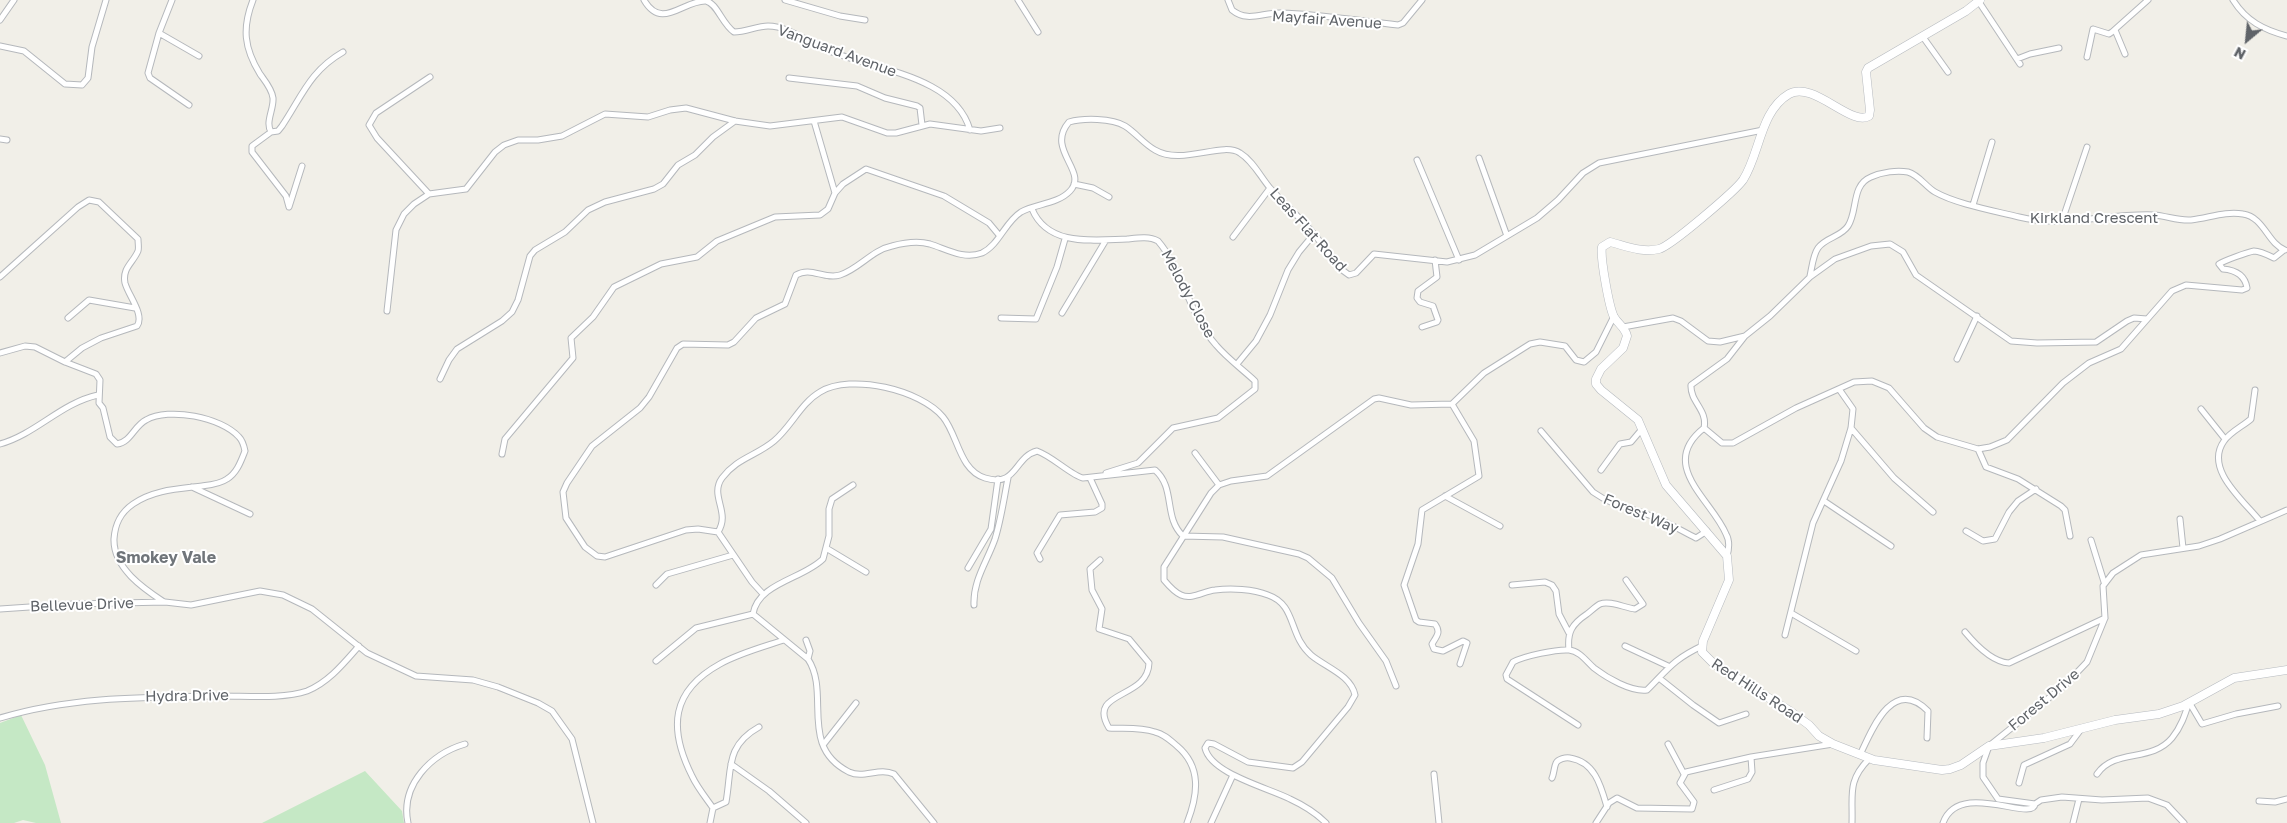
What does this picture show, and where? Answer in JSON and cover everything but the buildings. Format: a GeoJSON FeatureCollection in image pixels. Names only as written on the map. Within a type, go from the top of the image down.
{"type":"FeatureCollection","features":[{"type":"Feature","properties":{"kind":"main road"},"geometry":{"type":"LineString","coordinates":[[1727,556],[1666,485],[1638,420],[1596,384],[1596,379],[1601,369],[1615,357],[1626,341],[1623,327],[1614,316],[1602,265],[1602,247],[1610,242],[1647,250],[1659,249],[1678,239],[1743,180],[1769,116],[1784,98],[1793,92],[1810,94],[1859,118],[1864,119],[1869,116],[1866,72],[1868,68],[1923,37],[1980,1]]}},
{"type":"Feature","properties":{"kind":"main road","name":"Red Hills Road"},"geometry":{"type":"LineString","coordinates":[[1727,556],[1729,580],[1702,646],[1706,658],[1790,711],[1809,725],[1819,736],[1869,759],[1950,769],[1961,765],[1989,746],[2044,738],[2115,720],[2159,714],[2189,702],[2234,678],[2287,670]]}},
{"type":"Feature","properties":{"kind":"street"},"geometry":{"type":"LineString","coordinates":[[0,20],[14,0]]}},
{"type":"Feature","properties":{"kind":"street"},"geometry":{"type":"LineString","coordinates":[[0,46],[17,48],[27,53],[65,84],[82,85],[88,78],[92,47],[106,0]]}},
{"type":"Feature","properties":{"kind":"street"},"geometry":{"type":"LineString","coordinates":[[172,0],[148,66],[150,78],[189,105]]}},
{"type":"Feature","properties":{"kind":"street"},"geometry":{"type":"LineString","coordinates":[[253,0],[247,18],[246,40],[251,58],[273,97],[269,126],[271,132]]}},
{"type":"Feature","properties":{"kind":"street","name":"Vanguard Avenue"},"geometry":{"type":"LineString","coordinates":[[644,0],[651,10],[662,14],[692,3],[707,1],[712,3],[722,21],[734,32],[768,26],[778,28],[826,50],[915,78],[957,104],[966,118],[970,130]]}},
{"type":"Feature","properties":{"kind":"street"},"geometry":{"type":"LineString","coordinates":[[785,0],[840,16],[865,20]]}},
{"type":"Feature","properties":{"kind":"street"},"geometry":{"type":"LineString","coordinates":[[1018,0],[1038,32]]}},
{"type":"Feature","properties":{"kind":"street","name":"Mayfair Avenue"},"geometry":{"type":"LineString","coordinates":[[1228,0],[1232,10],[1246,16],[1255,17],[1281,13],[1398,25],[1403,23],[1422,0]]}},
{"type":"Feature","properties":{"kind":"street"},"geometry":{"type":"LineString","coordinates":[[2087,57],[2091,30],[2097,29],[2108,34],[2148,0]]}},
{"type":"Feature","properties":{"kind":"street"},"geometry":{"type":"LineString","coordinates":[[2233,0],[2239,9],[2258,26],[2287,36]]}},
{"type":"Feature","properties":{"kind":"street"},"geometry":{"type":"LineString","coordinates":[[1980,1],[2019,61],[2030,54],[2059,48]]}},
{"type":"Feature","properties":{"kind":"street"},"geometry":{"type":"LineString","coordinates":[[2115,30],[2125,54]]}},
{"type":"Feature","properties":{"kind":"street"},"geometry":{"type":"LineString","coordinates":[[159,33],[199,56]]}},
{"type":"Feature","properties":{"kind":"street"},"geometry":{"type":"LineString","coordinates":[[1923,37],[1948,72]]}},
{"type":"Feature","properties":{"kind":"street"},"geometry":{"type":"LineString","coordinates":[[302,166],[289,208],[286,196],[252,152],[252,146],[271,132],[278,131],[306,85],[318,70],[343,52]]}},
{"type":"Feature","properties":{"kind":"street"},"geometry":{"type":"LineString","coordinates":[[429,194],[377,138],[369,125],[376,113],[430,77]]}},
{"type":"Feature","properties":{"kind":"street"},"geometry":{"type":"LineString","coordinates":[[789,78],[857,86],[885,98],[917,106],[920,108],[922,125]]}},
{"type":"Feature","properties":{"kind":"street"},"geometry":{"type":"LineString","coordinates":[[387,311],[396,230],[408,209],[429,194],[466,189],[495,152],[513,141],[538,140],[562,136],[605,114],[648,117],[670,110],[686,108],[735,121],[770,126],[842,117],[887,133],[896,133],[922,125],[943,124],[970,130],[1000,128]]}},
{"type":"Feature","properties":{"kind":"street"},"geometry":{"type":"LineString","coordinates":[[440,379],[449,360],[457,349],[502,321],[512,312],[518,300],[530,256],[536,250],[565,232],[588,210],[605,202],[654,189],[663,184],[678,165],[695,155],[713,137],[735,121]]}},
{"type":"Feature","properties":{"kind":"street"},"geometry":{"type":"LineString","coordinates":[[814,121],[835,193]]}},
{"type":"Feature","properties":{"kind":"street","name":"Leas Flat Road"},"geometry":{"type":"LineString","coordinates":[[1074,184],[1074,173],[1060,144],[1060,136],[1069,122],[1117,123],[1125,126],[1155,150],[1173,156],[1229,150],[1238,151],[1246,157],[1270,188],[1314,234],[1333,260],[1349,275],[1356,273],[1374,254],[1447,262],[1475,254],[1537,218],[1558,200],[1583,173],[1599,163],[1763,130]]}},
{"type":"Feature","properties":{"kind":"street"},"geometry":{"type":"LineString","coordinates":[[0,139],[7,140]]}},
{"type":"Feature","properties":{"kind":"street"},"geometry":{"type":"LineString","coordinates":[[1973,205],[1992,142]]}},
{"type":"Feature","properties":{"kind":"street"},"geometry":{"type":"LineString","coordinates":[[2062,221],[2087,148]]}},
{"type":"Feature","properties":{"kind":"street"},"geometry":{"type":"LineString","coordinates":[[1479,158],[1507,236]]}},
{"type":"Feature","properties":{"kind":"street"},"geometry":{"type":"LineString","coordinates":[[1417,160],[1459,260]]}},
{"type":"Feature","properties":{"kind":"street"},"geometry":{"type":"LineString","coordinates":[[502,454],[505,439],[573,358],[571,344],[575,332],[593,317],[614,287],[661,264],[697,257],[717,241],[775,217],[820,215],[828,209],[835,193],[843,184],[866,168],[944,196],[989,223],[1000,235]]}},
{"type":"Feature","properties":{"kind":"street","name":"Kirkland Crescent"},"geometry":{"type":"LineString","coordinates":[[1810,277],[1819,247],[1825,241],[1841,234],[1848,227],[1852,218],[1856,196],[1861,186],[1869,177],[1890,172],[1911,173],[1936,192],[1973,205],[2021,218],[2062,221],[2155,215],[2190,220],[2217,214],[2244,214],[2251,216],[2259,223],[2285,250]]}},
{"type":"Feature","properties":{"kind":"street"},"geometry":{"type":"LineString","coordinates":[[763,594],[718,532],[698,529],[686,530],[614,556],[597,556],[584,547],[566,518],[563,492],[592,446],[640,408],[649,397],[677,348],[683,344],[719,346],[734,342],[756,318],[786,304],[796,275],[807,270],[827,276],[841,275],[859,266],[881,249],[910,244],[929,244],[953,253],[980,254],[990,248],[1020,213],[1067,194],[1074,184],[1093,188],[1109,198]]}},
{"type":"Feature","properties":{"kind":"street"},"geometry":{"type":"LineString","coordinates":[[1233,237],[1270,188]]}},
{"type":"Feature","properties":{"kind":"street"},"geometry":{"type":"LineString","coordinates":[[0,277],[84,202],[94,200],[99,202],[138,239],[138,251],[124,274],[140,318],[137,326],[92,342],[65,362]]}},
{"type":"Feature","properties":{"kind":"street","name":"Melody Close"},"geometry":{"type":"LineString","coordinates":[[1032,209],[1045,229],[1066,239],[1106,240],[1140,238],[1158,241],[1165,249],[1180,282],[1215,344],[1255,382],[1254,389],[1218,418],[1173,428],[1138,463],[1101,476]]}},
{"type":"Feature","properties":{"kind":"street"},"geometry":{"type":"LineString","coordinates":[[1237,364],[1256,341],[1270,315],[1288,270],[1314,234]]}},
{"type":"Feature","properties":{"kind":"street"},"geometry":{"type":"LineString","coordinates":[[1002,318],[1033,320],[1038,316],[1066,239]]}},
{"type":"Feature","properties":{"kind":"street"},"geometry":{"type":"LineString","coordinates":[[1062,313],[1106,240]]}},
{"type":"Feature","properties":{"kind":"street"},"geometry":{"type":"LineString","coordinates":[[1727,556],[1727,535],[1696,491],[1687,470],[1687,452],[1691,441],[1704,428],[1704,416],[1692,395],[1691,385],[1727,359],[1745,336],[1770,316],[1810,277],[1835,259],[1871,246],[1890,244],[1902,252],[1916,275],[1977,316],[2002,336],[2011,340],[2037,343],[2096,342],[2127,321],[2134,318],[2147,319]]}},
{"type":"Feature","properties":{"kind":"street"},"geometry":{"type":"LineString","coordinates":[[1704,428],[1722,443],[1733,444],[1796,408],[1862,380],[1881,384],[1888,388],[1924,428],[1937,437],[1978,449],[1999,445],[2007,440],[2063,383],[2089,363],[2121,349],[2172,290],[2186,285],[2242,290],[2247,288],[2242,276],[2233,270],[2223,269],[2219,264],[2224,260],[2231,260],[2255,251],[2274,258],[2285,250]]}},
{"type":"Feature","properties":{"kind":"street"},"geometry":{"type":"LineString","coordinates":[[1422,327],[1438,320],[1434,306],[1420,302],[1417,298],[1418,291],[1437,278],[1435,260]]}},
{"type":"Feature","properties":{"kind":"street"},"geometry":{"type":"LineString","coordinates":[[68,318],[89,300],[135,308]]}},
{"type":"Feature","properties":{"kind":"street"},"geometry":{"type":"LineString","coordinates":[[1326,823],[1290,798],[1232,775],[1206,754],[1205,748],[1208,743],[1214,744],[1248,762],[1293,768],[1302,762],[1348,707],[1355,695],[1354,689],[1348,681],[1310,654],[1298,641],[1289,611],[1283,604],[1268,595],[1241,590],[1215,590],[1188,597],[1173,590],[1164,580],[1164,567],[1211,493],[1220,485],[1231,481],[1267,476],[1374,399],[1379,398],[1411,405],[1452,404],[1484,374],[1530,344],[1540,342],[1565,346],[1576,360],[1584,362],[1596,352],[1614,316]]}},
{"type":"Feature","properties":{"kind":"street"},"geometry":{"type":"LineString","coordinates":[[1957,359],[1977,316]]}},
{"type":"Feature","properties":{"kind":"street"},"geometry":{"type":"LineString","coordinates":[[1623,327],[1673,318],[1681,321],[1708,341],[1720,342],[1745,336]]}},
{"type":"Feature","properties":{"kind":"street"},"geometry":{"type":"LineString","coordinates":[[0,353],[25,346],[35,348],[96,374],[100,380],[98,395],[110,437],[117,444],[123,443],[143,421],[158,414],[190,415],[226,427],[237,435],[245,451],[235,473],[218,484],[165,490],[144,497],[126,509],[115,526],[114,544],[122,563],[139,586],[165,602]]}},
{"type":"Feature","properties":{"kind":"street"},"geometry":{"type":"LineString","coordinates":[[718,532],[724,517],[718,489],[724,477],[747,456],[775,440],[812,397],[834,386],[849,384],[914,395],[929,403],[944,418],[964,459],[976,474],[985,478],[1008,478],[1013,474],[1023,458],[1037,451],[1062,464],[1078,477],[1090,478],[1155,470],[1168,488],[1169,511],[1178,531],[1183,536],[1223,537],[1299,554],[1308,558],[1332,578],[1359,623],[1386,661],[1396,686]]}},
{"type":"Feature","properties":{"kind":"street"},"geometry":{"type":"LineString","coordinates":[[1785,635],[1812,529],[1841,462],[1851,428],[1853,409],[1839,389]]}},
{"type":"Feature","properties":{"kind":"street"},"geometry":{"type":"LineString","coordinates":[[2255,390],[2251,419],[2225,439],[2217,453],[2218,468],[2260,521]]}},
{"type":"Feature","properties":{"kind":"street"},"geometry":{"type":"LineString","coordinates":[[0,444],[20,436],[72,403],[98,395]]}},
{"type":"Feature","properties":{"kind":"street"},"geometry":{"type":"LineString","coordinates":[[1452,404],[1474,441],[1480,470],[1477,478],[1422,510],[1418,544],[1404,585],[1416,620],[1422,623],[1435,624],[1438,628],[1437,635],[1432,644],[1434,649],[1443,651],[1462,641],[1467,643],[1460,664]]}},
{"type":"Feature","properties":{"kind":"street"},"geometry":{"type":"LineString","coordinates":[[2201,409],[2225,439]]}},
{"type":"Feature","properties":{"kind":"street"},"geometry":{"type":"LineString","coordinates":[[1851,428],[1894,478],[1933,512]]}},
{"type":"Feature","properties":{"kind":"street"},"geometry":{"type":"LineString","coordinates":[[1601,470],[1620,444],[1631,442],[1642,430]]}},
{"type":"Feature","properties":{"kind":"street","name":"Forest Way"},"geometry":{"type":"LineString","coordinates":[[1540,431],[1593,492],[1600,497],[1620,507],[1656,518],[1696,538],[1707,531]]}},
{"type":"Feature","properties":{"kind":"street"},"geometry":{"type":"LineString","coordinates":[[1978,449],[1986,467],[2018,479],[2036,489],[2065,510],[2070,536]]}},
{"type":"Feature","properties":{"kind":"street"},"geometry":{"type":"LineString","coordinates":[[1195,454],[1220,485]]}},
{"type":"Feature","properties":{"kind":"street"},"geometry":{"type":"LineString","coordinates":[[974,605],[974,593],[980,572],[995,539],[1008,478]]}},
{"type":"Feature","properties":{"kind":"street"},"geometry":{"type":"LineString","coordinates":[[1040,559],[1037,553],[1060,515],[1064,513],[1095,512],[1102,508],[1090,478]]}},
{"type":"Feature","properties":{"kind":"street"},"geometry":{"type":"LineString","coordinates":[[968,568],[991,529],[998,479]]}},
{"type":"Feature","properties":{"kind":"street"},"geometry":{"type":"LineString","coordinates":[[753,614],[754,606],[763,594],[823,559],[829,536],[829,509],[832,499],[853,485]]}},
{"type":"Feature","properties":{"kind":"street"},"geometry":{"type":"LineString","coordinates":[[192,487],[250,514]]}},
{"type":"Feature","properties":{"kind":"street"},"geometry":{"type":"LineString","coordinates":[[1966,531],[1983,541],[1995,539],[2009,512],[2018,502],[2036,489]]}},
{"type":"Feature","properties":{"kind":"street"},"geometry":{"type":"LineString","coordinates":[[1445,496],[1500,526]]}},
{"type":"Feature","properties":{"kind":"street"},"geometry":{"type":"LineString","coordinates":[[1824,501],[1891,546]]}},
{"type":"Feature","properties":{"kind":"street"},"geometry":{"type":"LineString","coordinates":[[2104,582],[2140,555],[2183,548],[2220,539],[2287,510]]}},
{"type":"Feature","properties":{"kind":"street"},"geometry":{"type":"LineString","coordinates":[[2180,519],[2183,548]]}},
{"type":"Feature","properties":{"kind":"street","name":"Forest Drive"},"geometry":{"type":"LineString","coordinates":[[1989,746],[2065,685],[2085,665],[2095,648],[2105,618],[2102,590],[2104,582],[2091,540]]}},
{"type":"Feature","properties":{"kind":"street"},"geometry":{"type":"LineString","coordinates":[[826,548],[866,572]]}},
{"type":"Feature","properties":{"kind":"street"},"geometry":{"type":"LineString","coordinates":[[656,585],[667,574],[733,555]]}},
{"type":"Feature","properties":{"kind":"street"},"geometry":{"type":"LineString","coordinates":[[1100,560],[1090,570],[1090,582],[1102,609],[1099,629],[1129,639],[1149,663],[1149,674],[1142,683],[1110,700],[1104,709],[1103,719],[1109,728],[1153,731],[1164,735],[1193,764],[1196,782],[1195,803],[1187,823]]}},
{"type":"Feature","properties":{"kind":"street"},"geometry":{"type":"LineString","coordinates":[[1569,650],[1569,633],[1575,622],[1600,604],[1614,604],[1635,609],[1643,604],[1626,580]]}},
{"type":"Feature","properties":{"kind":"street"},"geometry":{"type":"LineString","coordinates":[[1512,585],[1545,582],[1552,585],[1556,591],[1558,614],[1569,633]]}},
{"type":"Feature","properties":{"kind":"street","name":"Bellevue Drive"},"geometry":{"type":"LineString","coordinates":[[0,609],[74,604],[165,602],[191,605],[260,592],[283,595],[312,609],[367,653],[416,676],[473,680],[498,687],[552,711],[572,739],[593,823]]}},
{"type":"Feature","properties":{"kind":"street"},"geometry":{"type":"LineString","coordinates":[[1792,613],[1856,650]]}},
{"type":"Feature","properties":{"kind":"street"},"geometry":{"type":"LineString","coordinates":[[753,614],[808,659],[814,668],[818,732],[823,745],[840,766],[859,776],[888,771],[894,774],[934,823]]}},
{"type":"Feature","properties":{"kind":"street"},"geometry":{"type":"LineString","coordinates":[[656,661],[696,628],[753,614]]}},
{"type":"Feature","properties":{"kind":"street"},"geometry":{"type":"LineString","coordinates":[[1965,632],[1975,644],[1999,661],[2009,663],[2105,618]]}},
{"type":"Feature","properties":{"kind":"street"},"geometry":{"type":"LineString","coordinates":[[710,823],[713,808],[692,777],[680,742],[678,710],[682,696],[700,677],[720,663],[784,640]]}},
{"type":"Feature","properties":{"kind":"street"},"geometry":{"type":"LineString","coordinates":[[806,640],[810,652],[808,659]]}},
{"type":"Feature","properties":{"kind":"street","name":"Hydra Drive"},"geometry":{"type":"LineString","coordinates":[[0,718],[30,708],[70,702],[143,697],[282,695],[306,691],[322,684],[340,668],[359,646]]}},
{"type":"Feature","properties":{"kind":"street"},"geometry":{"type":"LineString","coordinates":[[1625,646],[1668,666]]}},
{"type":"Feature","properties":{"kind":"street"},"geometry":{"type":"LineString","coordinates":[[1578,725],[1507,679],[1506,675],[1512,662],[1526,656],[1569,650],[1578,653],[1596,669],[1617,682],[1636,689],[1647,690],[1668,666],[1682,656],[1702,646]]}},
{"type":"Feature","properties":{"kind":"street"},"geometry":{"type":"LineString","coordinates":[[1659,678],[1719,723],[1746,714]]}},
{"type":"Feature","properties":{"kind":"street"},"geometry":{"type":"LineString","coordinates":[[1860,755],[1883,711],[1894,701],[1908,700],[1922,705],[1928,711],[1927,738]]}},
{"type":"Feature","properties":{"kind":"street"},"geometry":{"type":"LineString","coordinates":[[2189,702],[2202,724],[2236,714],[2278,706]]}},
{"type":"Feature","properties":{"kind":"street"},"geometry":{"type":"LineString","coordinates":[[2096,774],[2103,765],[2110,761],[2158,749],[2172,739],[2182,722],[2189,702]]}},
{"type":"Feature","properties":{"kind":"street"},"geometry":{"type":"LineString","coordinates":[[823,745],[856,703]]}},
{"type":"Feature","properties":{"kind":"street"},"geometry":{"type":"LineString","coordinates":[[713,808],[726,802],[728,775],[738,745],[746,734],[759,727]]}},
{"type":"Feature","properties":{"kind":"street"},"geometry":{"type":"LineString","coordinates":[[2019,783],[2024,764],[2070,744],[2082,728]]}},
{"type":"Feature","properties":{"kind":"street"},"geometry":{"type":"LineString","coordinates":[[408,823],[406,814],[409,795],[422,771],[431,761],[450,749],[465,744]]}},
{"type":"Feature","properties":{"kind":"street"},"geometry":{"type":"LineString","coordinates":[[1668,744],[1684,774]]}},
{"type":"Feature","properties":{"kind":"street"},"geometry":{"type":"LineString","coordinates":[[1684,774],[1751,757],[1833,744]]}},
{"type":"Feature","properties":{"kind":"street"},"geometry":{"type":"LineString","coordinates":[[1989,746],[1982,770],[1983,777],[1994,796],[2005,801],[2034,804],[2050,798],[2102,800],[2136,797],[2161,801],[2184,823]]}},
{"type":"Feature","properties":{"kind":"street"},"geometry":{"type":"LineString","coordinates":[[1714,790],[1748,779],[1752,772],[1751,757]]}},
{"type":"Feature","properties":{"kind":"street"},"geometry":{"type":"LineString","coordinates":[[1552,778],[1556,764],[1560,760],[1571,758],[1580,761],[1594,771],[1607,807]]}},
{"type":"Feature","properties":{"kind":"street"},"geometry":{"type":"LineString","coordinates":[[1852,823],[1851,788],[1858,770],[1869,759]]}},
{"type":"Feature","properties":{"kind":"street"},"geometry":{"type":"LineString","coordinates":[[731,764],[769,791],[806,823]]}},
{"type":"Feature","properties":{"kind":"street"},"geometry":{"type":"LineString","coordinates":[[1434,774],[1439,823]]}},
{"type":"Feature","properties":{"kind":"street"},"geometry":{"type":"LineString","coordinates":[[1597,823],[1607,807],[1617,798],[1637,808],[1692,809],[1694,802],[1680,783],[1684,774]]}},
{"type":"Feature","properties":{"kind":"street"},"geometry":{"type":"LineString","coordinates":[[1211,823],[1232,775]]}},
{"type":"Feature","properties":{"kind":"street"},"geometry":{"type":"LineString","coordinates":[[2072,823],[2079,799]]}},
{"type":"Feature","properties":{"kind":"street"},"geometry":{"type":"LineString","coordinates":[[2259,801],[2286,801]]}},
{"type":"Feature","properties":{"kind":"street"},"geometry":{"type":"LineString","coordinates":[[1943,823],[1953,810],[1966,806],[1981,804],[2021,815],[2031,813],[2034,804]]}},
{"type":"Feature","properties":{"kind":"green space"},"geometry":{"type":"Polygon","coordinates":[[[21,715],[45,765],[61,823],[36,823],[23,820],[14,823],[0,823],[0,723],[21,715]]]}},
{"type":"Feature","properties":{"kind":"green space"},"geometry":{"type":"Polygon","coordinates":[[[365,771],[402,811],[404,823],[262,823],[365,771]]]}},
{"type":"Feature","properties":{"kind":"district","name":"Smokey Vale"},"geometry":{"type":"Point","coordinates":[166,558]}}]}
